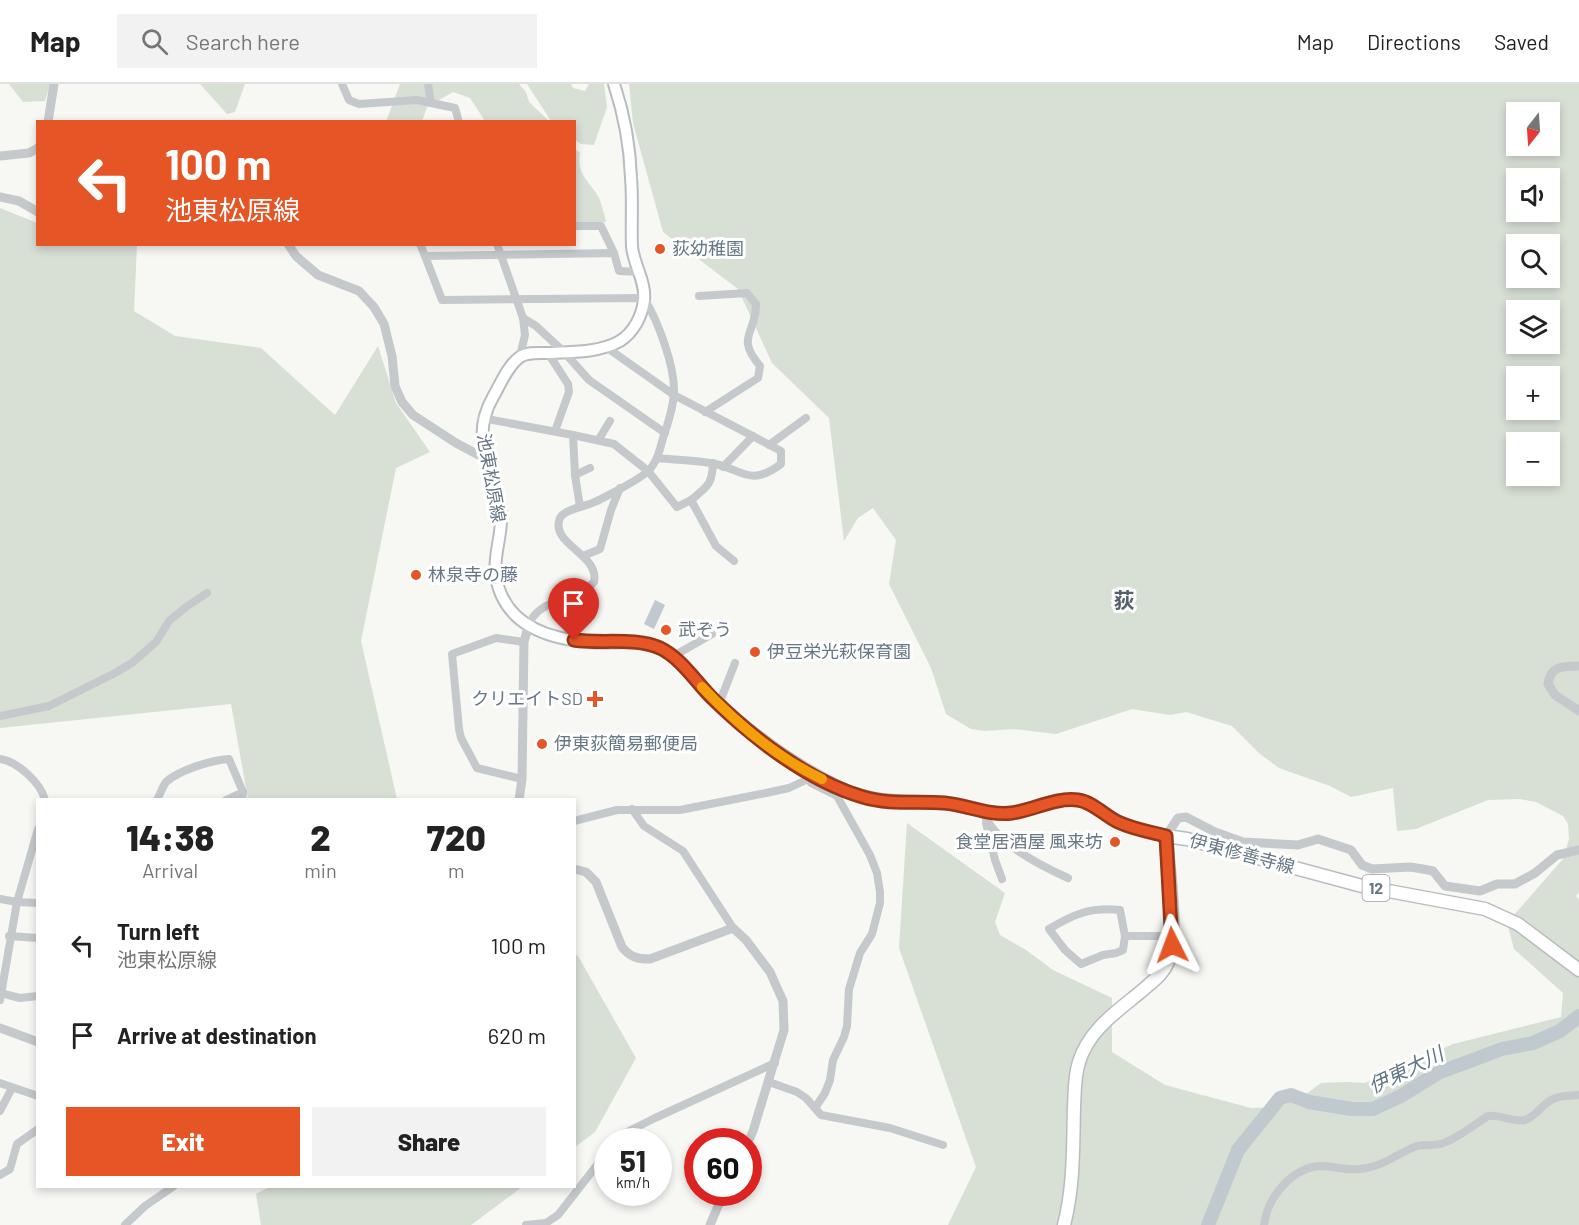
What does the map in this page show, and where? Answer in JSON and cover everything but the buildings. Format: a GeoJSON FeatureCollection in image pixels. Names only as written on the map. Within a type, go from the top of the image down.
{"type":"FeatureCollection","features":[{"type":"Feature","properties":{"kind":"main road"},"geometry":{"type":"LineString","coordinates":[[520,356],[606,347],[622,340],[636,325],[645,298],[633,249],[629,151],[614,84]]}},
{"type":"Feature","properties":{"kind":"main road","name":"池東松原線"},"geometry":{"type":"LineString","coordinates":[[520,356],[482,418],[482,438],[502,518],[496,579],[510,609],[528,627],[558,638],[590,642],[636,642],[658,648],[672,657],[719,704],[779,754],[810,773],[863,798],[881,801],[945,803],[984,816],[1012,813],[1060,800],[1078,800],[1086,802],[1117,822],[1166,836]]}},
{"type":"Feature","properties":{"kind":"main road","name":"伊東修善寺線"},"geometry":{"type":"LineString","coordinates":[[1064,1225],[1071,1183],[1075,1081],[1078,1064],[1086,1043],[1097,1028],[1160,975],[1168,961],[1172,936],[1166,836],[1187,839],[1362,885],[1485,909],[1525,928],[1576,968]]}},
{"type":"Feature","properties":{"kind":"street"},"geometry":{"type":"LineString","coordinates":[[48,120],[54,84]]}},
{"type":"Feature","properties":{"kind":"street"},"geometry":{"type":"LineString","coordinates":[[342,84],[349,100],[359,104],[417,100],[455,108],[458,120]]}},
{"type":"Feature","properties":{"kind":"street"},"geometry":{"type":"LineString","coordinates":[[428,84],[431,103]]}},
{"type":"Feature","properties":{"kind":"street"},"geometry":{"type":"LineString","coordinates":[[0,156],[28,153],[36,149]]}},
{"type":"Feature","properties":{"kind":"street"},"geometry":{"type":"LineString","coordinates":[[0,197],[19,201],[36,211]]}},
{"type":"Feature","properties":{"kind":"street"},"geometry":{"type":"LineString","coordinates":[[576,226],[601,226],[614,253],[619,272],[639,272]]}},
{"type":"Feature","properties":{"kind":"street"},"geometry":{"type":"LineString","coordinates":[[289,246],[296,256],[318,276],[359,291],[374,307],[384,324],[392,356],[395,386],[402,402],[413,415],[486,459]]}},
{"type":"Feature","properties":{"kind":"street"},"geometry":{"type":"LineString","coordinates":[[421,246],[442,300],[645,298],[661,335],[674,382],[674,395],[665,433],[657,458],[648,471],[594,503],[563,513],[560,519],[559,527],[566,541],[583,556],[594,572],[594,582],[581,593],[543,607],[534,615],[528,627],[524,642],[522,779],[519,798]]}},
{"type":"Feature","properties":{"kind":"street"},"geometry":{"type":"LineString","coordinates":[[498,246],[523,318],[525,335],[520,356]]}},
{"type":"Feature","properties":{"kind":"street"},"geometry":{"type":"LineString","coordinates":[[559,246],[559,254]]}},
{"type":"Feature","properties":{"kind":"street"},"geometry":{"type":"LineString","coordinates":[[425,256],[614,253]]}},
{"type":"Feature","properties":{"kind":"street"},"geometry":{"type":"LineString","coordinates":[[699,296],[747,293],[756,304],[756,318],[749,330],[747,342],[749,353],[760,366],[758,378],[705,411]]}},
{"type":"Feature","properties":{"kind":"street"},"geometry":{"type":"LineString","coordinates":[[523,318],[536,326],[564,352],[589,380],[665,433]]}},
{"type":"Feature","properties":{"kind":"street"},"geometry":{"type":"LineString","coordinates":[[606,347],[674,395],[781,451],[781,464],[771,472],[749,477],[713,463],[657,458]]}},
{"type":"Feature","properties":{"kind":"street"},"geometry":{"type":"LineString","coordinates":[[548,353],[568,384],[569,392],[555,431]]}},
{"type":"Feature","properties":{"kind":"street"},"geometry":{"type":"LineString","coordinates":[[769,445],[806,417]]}},
{"type":"Feature","properties":{"kind":"street"},"geometry":{"type":"LineString","coordinates":[[482,418],[614,444],[648,471],[677,507],[691,500],[709,485],[712,480],[713,463]]}},
{"type":"Feature","properties":{"kind":"street"},"geometry":{"type":"LineString","coordinates":[[598,440],[610,421]]}},
{"type":"Feature","properties":{"kind":"street"},"geometry":{"type":"LineString","coordinates":[[573,435],[575,475],[580,507]]}},
{"type":"Feature","properties":{"kind":"street"},"geometry":{"type":"LineString","coordinates":[[723,467],[753,436]]}},
{"type":"Feature","properties":{"kind":"street"},"geometry":{"type":"LineString","coordinates":[[575,475],[590,468]]}},
{"type":"Feature","properties":{"kind":"street"},"geometry":{"type":"LineString","coordinates":[[583,556],[600,549],[620,488]]}},
{"type":"Feature","properties":{"kind":"street"},"geometry":{"type":"LineString","coordinates":[[691,500],[716,546],[734,561]]}},
{"type":"Feature","properties":{"kind":"street"},"geometry":{"type":"LineString","coordinates":[[0,717],[49,706],[132,663],[156,642],[169,621],[207,592]]}},
{"type":"Feature","properties":{"kind":"street"},"geometry":{"type":"LineString","coordinates":[[672,657],[712,633]]}},
{"type":"Feature","properties":{"kind":"street"},"geometry":{"type":"LineString","coordinates":[[522,779],[477,768],[461,738],[459,729],[452,654],[496,638],[524,642]]}},
{"type":"Feature","properties":{"kind":"street"},"geometry":{"type":"LineString","coordinates":[[719,704],[735,663]]}},
{"type":"Feature","properties":{"kind":"street"},"geometry":{"type":"LineString","coordinates":[[1579,666],[1557,668],[1552,672],[1548,684],[1555,695],[1579,711]]}},
{"type":"Feature","properties":{"kind":"street"},"geometry":{"type":"LineString","coordinates":[[0,759],[8,760],[34,781],[44,798]]}},
{"type":"Feature","properties":{"kind":"street"},"geometry":{"type":"LineString","coordinates":[[159,798],[166,783],[185,771],[217,759],[229,759],[243,796]]}},
{"type":"Feature","properties":{"kind":"street"},"geometry":{"type":"LineString","coordinates":[[576,820],[617,810],[680,810],[766,793],[789,788],[806,780],[810,773]]}},
{"type":"Feature","properties":{"kind":"street"},"geometry":{"type":"LineString","coordinates":[[810,773],[811,783],[837,796],[859,833],[877,873],[880,892],[880,903],[872,934],[860,953],[849,989],[847,1026],[844,1037],[833,1060],[825,1093],[815,1108]]}},
{"type":"Feature","properties":{"kind":"street"},"geometry":{"type":"LineString","coordinates":[[632,809],[644,826],[683,851],[733,928],[746,940],[770,972],[783,1001],[784,1030],[754,1128]]}},
{"type":"Feature","properties":{"kind":"street"},"geometry":{"type":"LineString","coordinates":[[984,816],[1003,842],[1068,878]]}},
{"type":"Feature","properties":{"kind":"street"},"geometry":{"type":"LineString","coordinates":[[984,816],[1002,879]]}},
{"type":"Feature","properties":{"kind":"street"},"geometry":{"type":"LineString","coordinates":[[1166,836],[1178,818],[1186,817],[1215,832],[1243,842],[1298,845],[1317,839],[1351,850],[1362,866],[1372,869],[1423,868],[1433,871],[1445,886],[1479,891],[1497,884],[1515,884],[1535,873],[1557,855],[1579,850]]}},
{"type":"Feature","properties":{"kind":"street"},"geometry":{"type":"LineString","coordinates":[[34,857],[16,902],[0,996],[20,998],[36,996]]}},
{"type":"Feature","properties":{"kind":"street"},"geometry":{"type":"LineString","coordinates":[[576,870],[586,872],[596,882],[622,947],[628,955],[639,959],[650,959],[733,928]]}},
{"type":"Feature","properties":{"kind":"street"},"geometry":{"type":"LineString","coordinates":[[0,899],[36,903]]}},
{"type":"Feature","properties":{"kind":"street"},"geometry":{"type":"LineString","coordinates":[[1100,908],[1120,910],[1125,936],[1124,950],[1081,964],[1065,950],[1048,929],[1077,915],[1100,908]]}},
{"type":"Feature","properties":{"kind":"street"},"geometry":{"type":"LineString","coordinates":[[9,936],[36,938]]}},
{"type":"Feature","properties":{"kind":"street"},"geometry":{"type":"LineString","coordinates":[[1125,936],[1172,936]]}},
{"type":"Feature","properties":{"kind":"street"},"geometry":{"type":"LineString","coordinates":[[0,1028],[36,1041]]}},
{"type":"Feature","properties":{"kind":"street"},"geometry":{"type":"LineString","coordinates":[[635,1128],[775,1063]]}},
{"type":"Feature","properties":{"kind":"street"},"geometry":{"type":"LineString","coordinates":[[769,1082],[797,1092],[821,1114],[890,1128],[944,1145]]}},
{"type":"Feature","properties":{"kind":"street"},"geometry":{"type":"LineString","coordinates":[[0,1083],[36,1095]]}},
{"type":"Feature","properties":{"kind":"street"},"geometry":{"type":"LineString","coordinates":[[0,1111],[12,1088]]}},
{"type":"Feature","properties":{"kind":"street"},"geometry":{"type":"LineString","coordinates":[[1264,1225],[1270,1201],[1283,1186],[1305,1170],[1321,1166],[1346,1171],[1367,1168],[1390,1160],[1420,1145],[1443,1144],[1488,1116],[1495,1115],[1521,1121],[1528,1119],[1550,1101],[1561,1096],[1579,1095]]}},
{"type":"Feature","properties":{"kind":"street"},"geometry":{"type":"LineString","coordinates":[[0,1175],[10,1169],[17,1144],[36,1130]]}},
{"type":"Feature","properties":{"kind":"street"},"geometry":{"type":"LineString","coordinates":[[526,1225],[546,1223],[558,1215],[594,1169]]}},
{"type":"Feature","properties":{"kind":"street"},"geometry":{"type":"LineString","coordinates":[[125,1225],[145,1206],[171,1188]]}},
{"type":"Feature","properties":{"kind":"street"},"geometry":{"type":"LineString","coordinates":[[711,1225],[718,1206]]}},
{"type":"Feature","properties":{"kind":"shaded area"},"geometry":{"type":"Polygon","coordinates":[[[9,84],[50,84],[45,101],[23,102],[9,84]]]}},
{"type":"Feature","properties":{"kind":"shaded area"},"geometry":{"type":"Polygon","coordinates":[[[200,84],[245,84],[235,112],[227,114],[200,84]]]}},
{"type":"Feature","properties":{"kind":"shaded area"},"geometry":{"type":"Polygon","coordinates":[[[400,84],[519,84],[526,92],[529,102],[548,120],[484,120],[470,98],[453,92],[427,107],[422,120],[387,120],[400,84]]]}},
{"type":"Feature","properties":{"kind":"shaded area"},"geometry":{"type":"Polygon","coordinates":[[[527,84],[571,84],[573,88],[585,91],[589,84],[604,84],[607,107],[594,145],[581,144],[576,141],[576,120],[550,120],[527,84]]]}},
{"type":"Feature","properties":{"kind":"shaded area"},"geometry":{"type":"Polygon","coordinates":[[[629,84],[1579,84],[1579,892],[1576,896],[1579,900],[1579,1225],[948,1225],[976,1167],[899,948],[907,823],[1005,893],[995,922],[1000,935],[1026,950],[1053,970],[1112,998],[1112,1052],[1165,1085],[1251,1108],[1278,1107],[1302,1097],[1321,1083],[1365,1083],[1453,1044],[1561,1017],[1563,993],[1514,949],[1507,923],[1563,859],[1569,839],[1568,824],[1563,816],[1536,802],[1520,799],[1488,800],[1416,829],[1397,831],[1393,788],[1351,797],[1330,786],[1279,768],[1260,754],[1232,726],[1186,712],[1170,715],[1132,709],[1056,734],[1013,729],[985,731],[971,729],[946,714],[931,668],[889,584],[896,540],[873,508],[858,518],[844,541],[829,418],[772,363],[738,289],[663,232],[633,123],[629,84]]]}},
{"type":"Feature","properties":{"kind":"shaded area"},"geometry":{"type":"Polygon","coordinates":[[[576,150],[580,153],[579,161],[582,172],[599,198],[606,222],[576,223],[576,150]]]}},
{"type":"Feature","properties":{"kind":"shaded area"},"geometry":{"type":"Polygon","coordinates":[[[0,208],[36,223],[36,246],[137,246],[134,311],[175,336],[261,348],[335,415],[378,346],[396,403],[430,452],[396,468],[361,641],[397,798],[248,798],[231,704],[0,728],[0,208]]]}},
{"type":"Feature","properties":{"kind":"shaded area"},"geometry":{"type":"Polygon","coordinates":[[[655,600],[665,605],[654,629],[644,624],[655,600]]]}},
{"type":"Feature","properties":{"kind":"shaded area"},"geometry":{"type":"Polygon","coordinates":[[[576,955],[578,956],[636,1058],[597,1128],[594,1128],[594,1133],[576,1146],[576,955]]]}},
{"type":"Feature","properties":{"kind":"shaded area"},"geometry":{"type":"Polygon","coordinates":[[[267,1188],[521,1188],[471,1225],[261,1225],[256,1194],[267,1188]]]}},
{"type":"Feature","properties":{"kind":"waterway","name":"伊東大川"},"geometry":{"type":"LineString","coordinates":[[1208,1225],[1238,1150],[1280,1098],[1291,1095],[1309,1102],[1352,1109],[1373,1109],[1401,1096],[1438,1073],[1502,1049],[1533,1043],[1560,1031],[1579,1016]]}},
{"type":"Feature","properties":{"kind":"slow traffic"},"geometry":{"type":"LineString","coordinates":[[702,687],[753,734],[779,754],[822,779]]}},
{"type":"Feature","properties":{"kind":"place","name":"荻幼稚園"},"geometry":{"type":"Point","coordinates":[660,249]}},
{"type":"Feature","properties":{"kind":"place","name":"林泉寺の藤"},"geometry":{"type":"Point","coordinates":[416,575]}},
{"type":"Feature","properties":{"kind":"place","name":"武ぞう"},"geometry":{"type":"Point","coordinates":[666,630]}},
{"type":"Feature","properties":{"kind":"place","name":"伊豆栄光萩保育園"},"geometry":{"type":"Point","coordinates":[755,652]}},
{"type":"Feature","properties":{"kind":"place","name":"クリエイトSD"},"geometry":{"type":"Point","coordinates":[595,699]}},
{"type":"Feature","properties":{"kind":"place","name":"伊東荻簡易郵便局"},"geometry":{"type":"Point","coordinates":[542,744]}},
{"type":"Feature","properties":{"kind":"place","name":"食堂居酒屋 風来坊"},"geometry":{"type":"Point","coordinates":[1115,842]}},
{"type":"Feature","properties":{"kind":"district","name":"荻"},"geometry":{"type":"Point","coordinates":[1124,601]}},
{"type":"Feature","properties":{"kind":"route"},"geometry":{"type":"LineString","coordinates":[[574,640],[636,642],[666,652],[713,699],[779,754],[810,773],[863,798],[881,801],[945,803],[993,814],[1012,813],[1060,800],[1078,800],[1086,802],[1117,822],[1166,836],[1172,945]]}}]}
